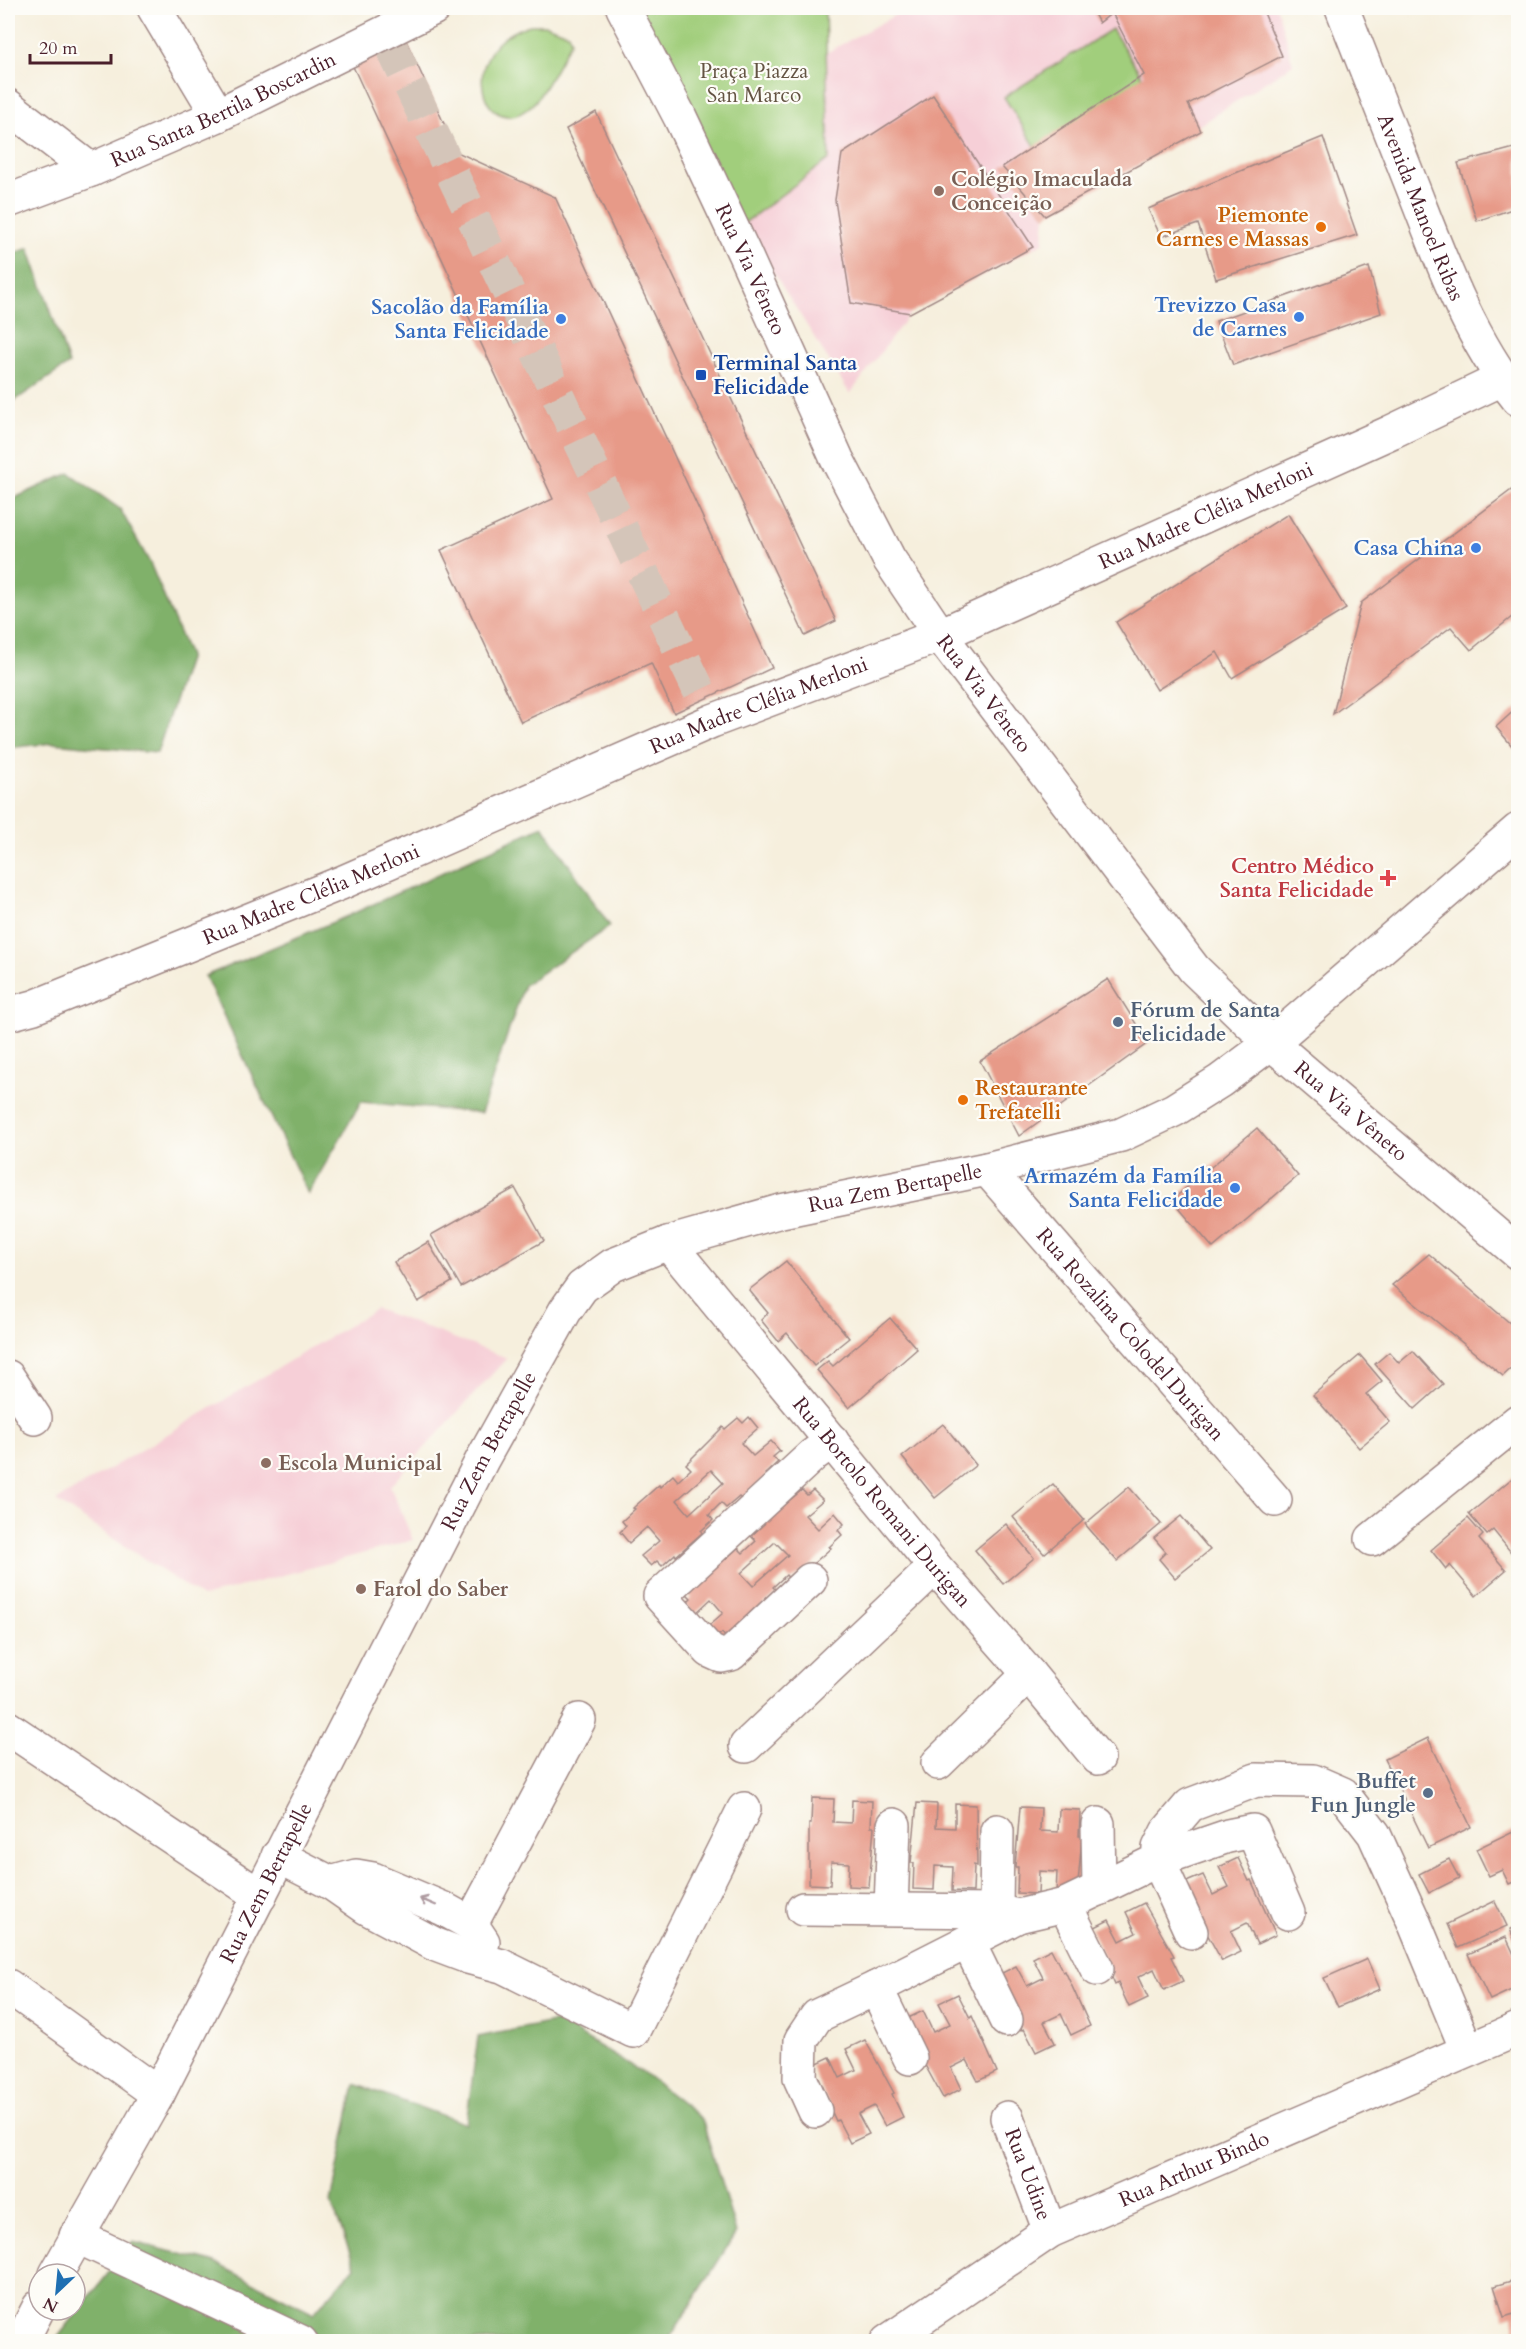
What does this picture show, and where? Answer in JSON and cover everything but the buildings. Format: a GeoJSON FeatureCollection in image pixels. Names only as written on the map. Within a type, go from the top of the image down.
{"type":"FeatureCollection","features":[{"type":"Feature","properties":{"kind":"street"},"geometry":{"type":"LineString","coordinates":[[154,8],[218,115]]}},
{"type":"Feature","properties":{"kind":"street","name":"Rua Santa Bertila Boscardin"},"geometry":{"type":"LineString","coordinates":[[8,201],[91,170],[218,115],[387,37],[434,8]]}},
{"type":"Feature","properties":{"kind":"street","name":"Rua Via Vêneto"},"geometry":{"type":"LineString","coordinates":[[623,8],[680,117],[837,459],[889,559],[940,635],[1194,969],[1271,1043],[1518,1253]]}},
{"type":"Feature","properties":{"kind":"street","name":"Avenida Manoel Ribas"},"geometry":{"type":"LineString","coordinates":[[1342,8],[1430,234],[1468,321],[1510,389]]}},
{"type":"Feature","properties":{"kind":"street"},"geometry":{"type":"LineString","coordinates":[[8,106],[91,170]]}},
{"type":"Feature","properties":{"kind":"street","name":"Rua Madre Clélia Merloni"},"geometry":{"type":"LineString","coordinates":[[8,1014],[34,1007],[340,884],[708,710],[940,635],[1380,437],[1510,389]]}},
{"type":"Feature","properties":{"kind":"street","name":"Rua Zem Bertapelle"},"geometry":{"type":"LineString","coordinates":[[62,2262],[158,2094],[482,1460],[565,1311],[582,1287],[613,1265],[668,1243],[781,1211],[987,1169],[1121,1135],[1174,1110],[1220,1081],[1271,1043],[1518,830]]}},
{"type":"Feature","properties":{"kind":"street","name":"Rua Rozalina Colodel Durigan"},"geometry":{"type":"LineString","coordinates":[[987,1169],[1275,1500]]}},
{"type":"Feature","properties":{"kind":"street","name":"Rua Bortolo Romani Durigan"},"geometry":{"type":"LineString","coordinates":[[668,1243],[935,1567],[1029,1674],[1098,1758]]}},
{"type":"Feature","properties":{"kind":"street"},"geometry":{"type":"LineString","coordinates":[[8,1377],[35,1418]]}},
{"type":"Feature","properties":{"kind":"street"},"geometry":{"type":"LineString","coordinates":[[1372,1539],[1518,1421]]}},
{"type":"Feature","properties":{"kind":"street"},"geometry":{"type":"LineString","coordinates":[[810,1580],[731,1654],[721,1656],[710,1651],[660,1596],[813,1455],[832,1441]]}},
{"type":"Feature","properties":{"kind":"street"},"geometry":{"type":"LineString","coordinates":[[746,1746],[935,1567]]}},
{"type":"Feature","properties":{"kind":"street"},"geometry":{"type":"LineString","coordinates":[[938,1763],[1029,1674]]}},
{"type":"Feature","properties":{"kind":"street"},"geometry":{"type":"LineString","coordinates":[[471,1924],[579,1720]]}},
{"type":"Feature","properties":{"kind":"street"},"geometry":{"type":"LineString","coordinates":[[8,1728],[260,1896]]}},
{"type":"Feature","properties":{"kind":"street"},"geometry":{"type":"LineString","coordinates":[[1191,1932],[1158,1860],[1159,1848],[1167,1832],[1190,1805],[1256,1780],[1313,1781],[1343,1794],[1374,1834],[1414,1922],[1467,2050]]}},
{"type":"Feature","properties":{"kind":"street"},"geometry":{"type":"LineString","coordinates":[[278,1856],[331,1883],[367,1908],[435,1946],[468,1958],[502,1966],[633,2031],[744,1809]]}},
{"type":"Feature","properties":{"kind":"street"},"geometry":{"type":"LineString","coordinates":[[1098,1824],[1099,1889]]}},
{"type":"Feature","properties":{"kind":"street"},"geometry":{"type":"LineString","coordinates":[[891,1909],[894,1825]]}},
{"type":"Feature","properties":{"kind":"street"},"geometry":{"type":"LineString","coordinates":[[997,1831],[1007,1913]]}},
{"type":"Feature","properties":{"kind":"street"},"geometry":{"type":"LineString","coordinates":[[803,1909],[1007,1913],[1065,1905],[1158,1860],[1228,1836],[1253,1831],[1288,1913]]}},
{"type":"Feature","properties":{"kind":"street"},"geometry":{"type":"LineString","coordinates":[[331,1883],[356,1876],[373,1879],[444,1910],[471,1924],[485,1946],[502,1966]]}},
{"type":"Feature","properties":{"kind":"street"},"geometry":{"type":"LineString","coordinates":[[1065,1905],[1097,1969]]}},
{"type":"Feature","properties":{"kind":"street"},"geometry":{"type":"LineString","coordinates":[[815,2111],[800,2078],[801,2040],[817,2016],[968,1942],[1007,1913]]}},
{"type":"Feature","properties":{"kind":"street"},"geometry":{"type":"LineString","coordinates":[[968,1942],[1006,2020]]}},
{"type":"Feature","properties":{"kind":"street"},"geometry":{"type":"LineString","coordinates":[[8,1986],[158,2094]]}},
{"type":"Feature","properties":{"kind":"street"},"geometry":{"type":"LineString","coordinates":[[876,1988],[910,2058]]}},
{"type":"Feature","properties":{"kind":"street","name":"Rua Arthur Bindo"},"geometry":{"type":"LineString","coordinates":[[887,2342],[1050,2231],[1518,2029]]}},
{"type":"Feature","properties":{"kind":"street","name":"Rua Udine"},"geometry":{"type":"LineString","coordinates":[[1007,2118],[1050,2231]]}},
{"type":"Feature","properties":{"kind":"street"},"geometry":{"type":"LineString","coordinates":[[76,2236],[301,2342]]}},
{"type":"Feature","properties":{"kind":"street"},"geometry":{"type":"LineString","coordinates":[[21,2342],[31,2322]]}},
{"type":"Feature","properties":{"kind":"shaded area","name":"Colégio Imaculada Conceição"},"geometry":{"type":"Polygon","coordinates":[[[908,8],[1277,8],[1293,64],[1137,166],[1045,216],[1043,243],[910,313],[850,394],[743,224],[829,159],[826,53],[908,8]]]}},
{"type":"Feature","properties":{"kind":"shaded area","name":"Escola Municipal"},"geometry":{"type":"Polygon","coordinates":[[[376,1309],[507,1358],[390,1486],[413,1540],[202,1597],[56,1501],[376,1309]]]}},
{"type":"Feature","properties":{"kind":"green space","name":"Praça Piazza San Marco"},"geometry":{"type":"Polygon","coordinates":[[[632,8],[825,8],[829,159],[743,224],[632,8]]]}},
{"type":"Feature","properties":{"kind":"green space"},"geometry":{"type":"Polygon","coordinates":[[[530,25],[546,25],[568,33],[571,41],[547,84],[532,105],[515,115],[501,114],[490,105],[483,90],[483,72],[490,54],[505,37],[530,25]]]}},
{"type":"Feature","properties":{"kind":"green space"},"geometry":{"type":"Polygon","coordinates":[[[1112,29],[1157,100],[1049,168],[1004,97],[1112,29]]]}},
{"type":"Feature","properties":{"kind":"green space"},"geometry":{"type":"Polygon","coordinates":[[[29,248],[69,364],[8,405],[8,256],[29,248]]]}},
{"type":"Feature","properties":{"kind":"green space"},"geometry":{"type":"Polygon","coordinates":[[[69,473],[120,509],[150,563],[189,656],[157,753],[53,743],[8,748],[8,501],[69,473]]]}},
{"type":"Feature","properties":{"kind":"green space"},"geometry":{"type":"Polygon","coordinates":[[[543,826],[610,926],[524,985],[481,1113],[361,1102],[308,1194],[205,976],[350,915],[543,826]]]}},
{"type":"Feature","properties":{"kind":"green space"},"geometry":{"type":"Polygon","coordinates":[[[558,2021],[645,2074],[702,2119],[736,2233],[668,2341],[54,2342],[70,2322],[87,2322],[87,2300],[133,2242],[213,2262],[314,2313],[355,2266],[331,2202],[355,2084],[466,2124],[478,2037],[558,2021]]]}},
{"type":"Feature","properties":{"kind":"tunnel"},"geometry":{"type":"LineString","coordinates":[[389,42],[703,699]]}},
{"type":"Feature","properties":{"kind":"place","name":"Colégio Imaculada Conceição"},"geometry":{"type":"Point","coordinates":[939,191]}},
{"type":"Feature","properties":{"kind":"place","name":"Piemonte Carnes e Massas"},"geometry":{"type":"Point","coordinates":[1321,227]}},
{"type":"Feature","properties":{"kind":"place","name":"Trevizzo Casa de Carnes"},"geometry":{"type":"Point","coordinates":[1299,317]}},
{"type":"Feature","properties":{"kind":"place","name":"Sacolão da Família Santa Felicidade"},"geometry":{"type":"Point","coordinates":[561,319]}},
{"type":"Feature","properties":{"kind":"place","name":"Terminal Santa Felicidade"},"geometry":{"type":"Point","coordinates":[701,375]}},
{"type":"Feature","properties":{"kind":"place","name":"Casa China"},"geometry":{"type":"Point","coordinates":[1476,548]}},
{"type":"Feature","properties":{"kind":"place","name":"Centro Médico Santa Felicidade"},"geometry":{"type":"Point","coordinates":[1388,878]}},
{"type":"Feature","properties":{"kind":"place","name":"Fórum de Santa Felicidade"},"geometry":{"type":"Point","coordinates":[1118,1022]}},
{"type":"Feature","properties":{"kind":"place","name":"Restaurante Trefatelli"},"geometry":{"type":"Point","coordinates":[963,1100]}},
{"type":"Feature","properties":{"kind":"place","name":"Armazém da Família Santa Felicidade"},"geometry":{"type":"Point","coordinates":[1235,1188]}},
{"type":"Feature","properties":{"kind":"place","name":"Escola Municipal"},"geometry":{"type":"Point","coordinates":[266,1463]}},
{"type":"Feature","properties":{"kind":"place","name":"Farol do Saber"},"geometry":{"type":"Point","coordinates":[361,1589]}},
{"type":"Feature","properties":{"kind":"place","name":"Buffet Fun Jungle"},"geometry":{"type":"Point","coordinates":[1428,1793]}}]}
